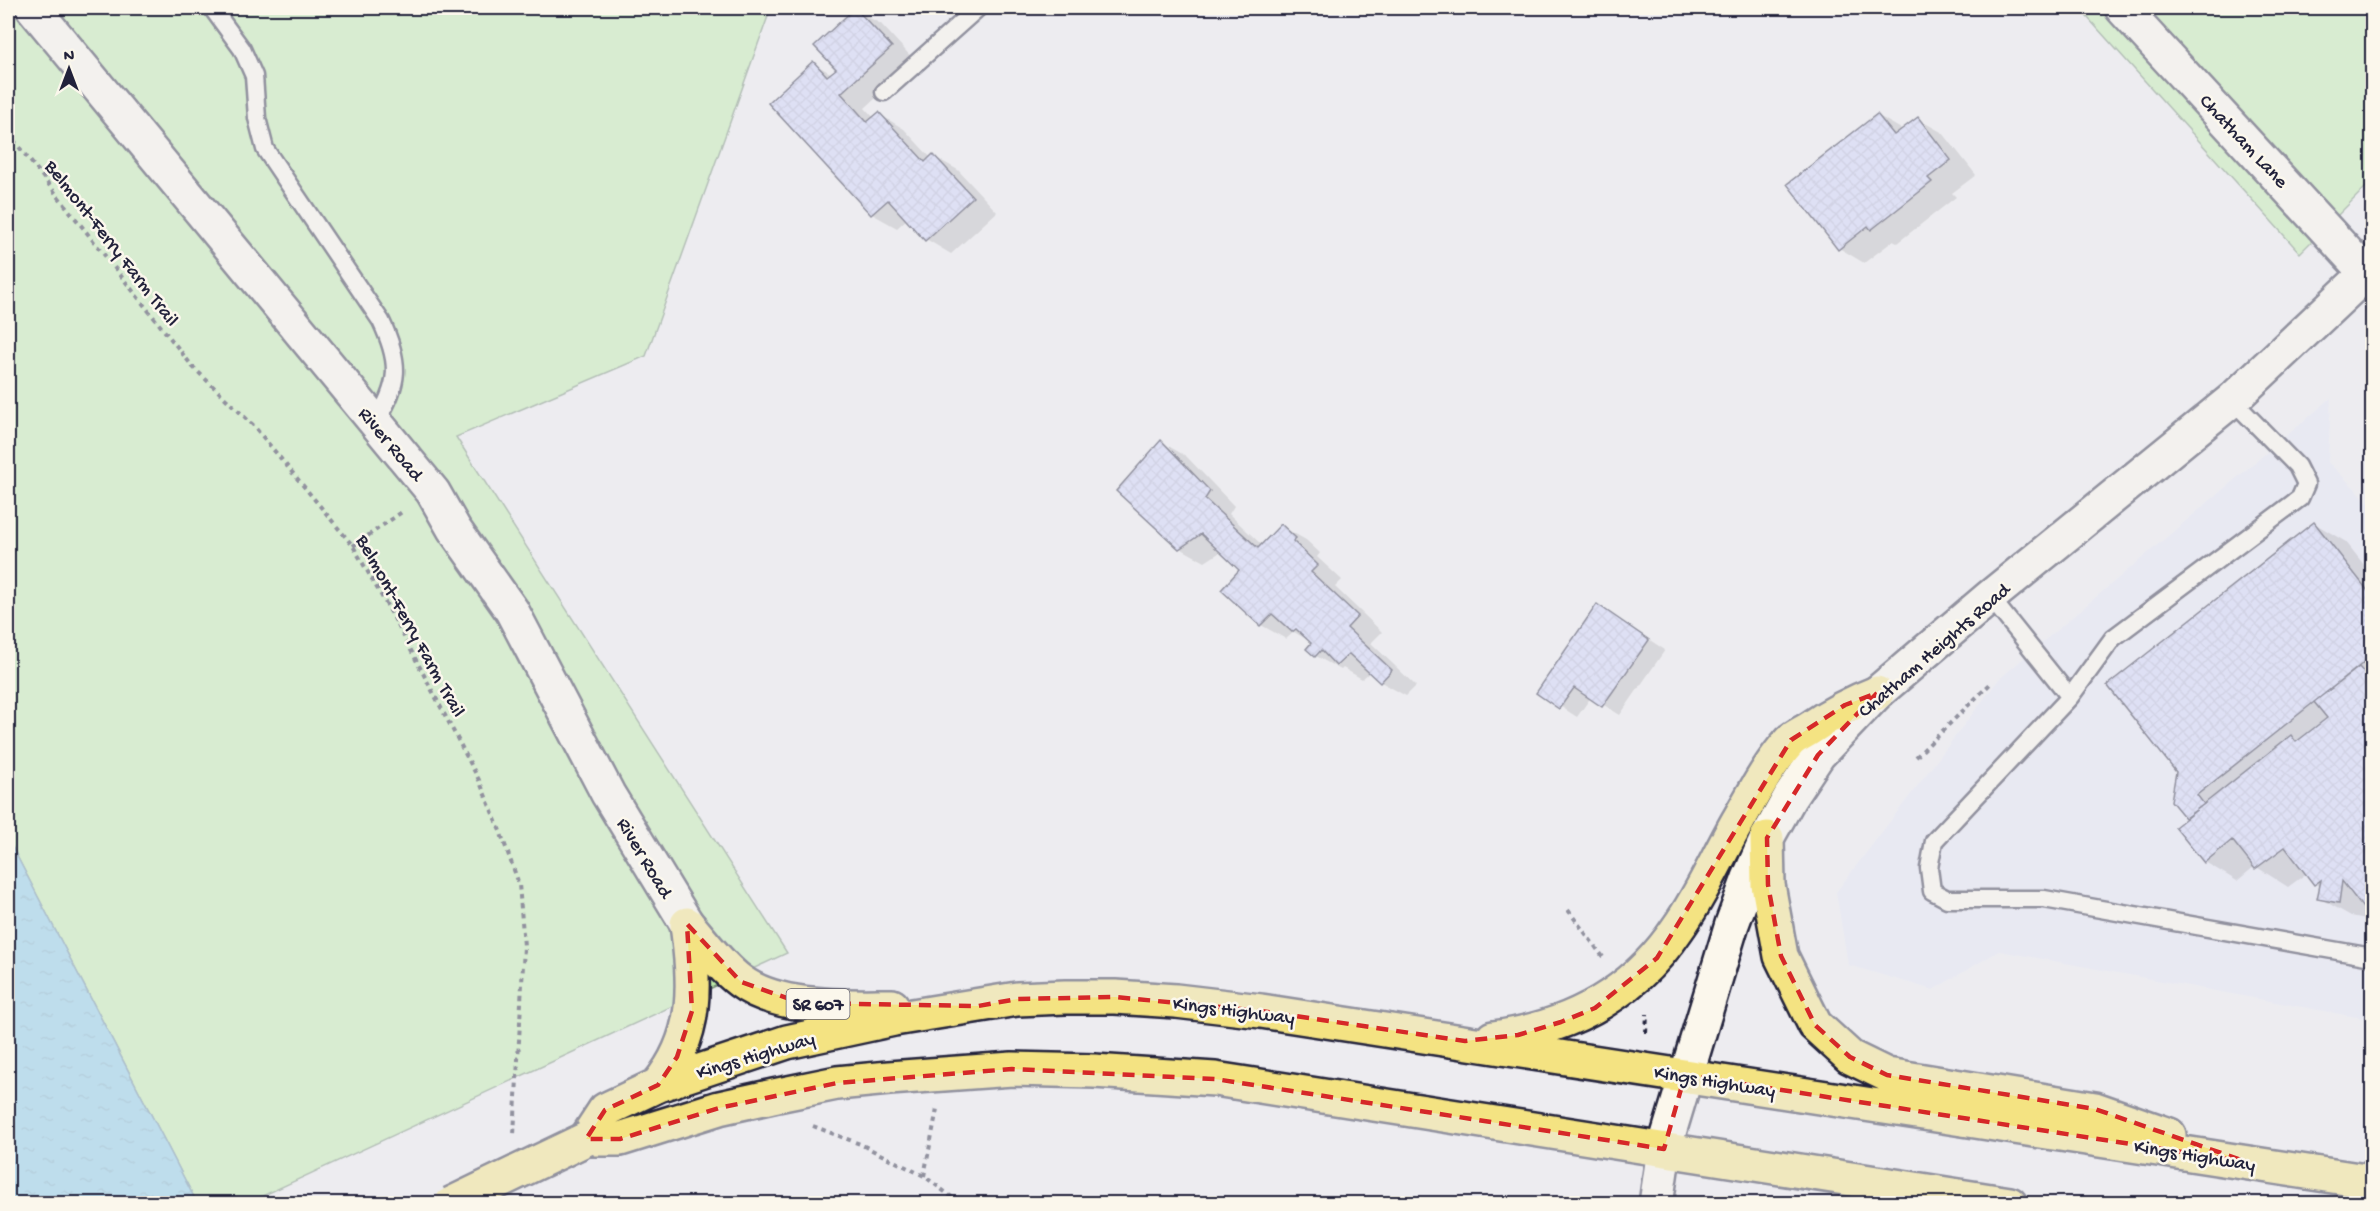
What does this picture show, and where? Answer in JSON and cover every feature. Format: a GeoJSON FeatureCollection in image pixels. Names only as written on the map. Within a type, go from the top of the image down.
{"type":"FeatureCollection","features":[{"type":"Feature","properties":{"kind":"main road"},"geometry":{"type":"LineString","coordinates":[[1465,1041],[1518,1035],[1561,1022],[1595,1008],[1629,983],[1657,958],[1680,927],[1748,804],[1791,740],[1845,705],[1877,693]]}},
{"type":"Feature","properties":{"kind":"main road"},"geometry":{"type":"LineString","coordinates":[[1767,838],[1767,885],[1781,956],[1815,1025],[1850,1057],[1887,1075],[2095,1109],[2247,1162]]}},
{"type":"Feature","properties":{"kind":"main road","name":"SR 607"},"geometry":{"type":"LineString","coordinates":[[687,924],[741,982],[773,997],[801,1003],[848,1006],[978,1006]]}},
{"type":"Feature","properties":{"kind":"main road","name":"SR 607"},"geometry":{"type":"LineString","coordinates":[[658,1085],[677,1057],[686,1036],[692,1011],[693,967],[687,924]]}},
{"type":"Feature","properties":{"kind":"main road","name":"Kings Highway"},"geometry":{"type":"LineString","coordinates":[[586,1139],[605,1110],[658,1085],[787,1042],[894,1019],[1017,999],[1115,997],[1176,1001],[1465,1041],[2373,1182]]}},
{"type":"Feature","properties":{"kind":"main road"},"geometry":{"type":"LineString","coordinates":[[451,1203],[586,1139],[620,1139],[719,1108],[826,1085],[1012,1069],[1094,1071],[1215,1079],[2010,1203]]}},
{"type":"Feature","properties":{"kind":"street","name":"River Road"},"geometry":{"type":"LineString","coordinates":[[33,8],[433,492],[454,529],[512,611],[608,794],[687,924]]}},
{"type":"Feature","properties":{"kind":"street","name":"Chatham Lane"},"geometry":{"type":"LineString","coordinates":[[2122,8],[2369,271]]}},
{"type":"Feature","properties":{"kind":"street","name":"Chatham Heights Road"},"geometry":{"type":"LineString","coordinates":[[1656,1203],[1664,1149],[1732,924],[1767,838],[1790,797],[1818,755],[1877,693],[1990,597],[2232,400],[2369,271]]}},
{"type":"Feature","properties":{"kind":"lane"},"geometry":{"type":"LineString","coordinates":[[212,8],[242,49],[254,76],[257,118],[265,149],[381,321],[393,346],[396,373],[390,400],[375,423]]}},
{"type":"Feature","properties":{"kind":"lane"},"geometry":{"type":"LineString","coordinates":[[884,92],[978,8]]}},
{"type":"Feature","properties":{"kind":"lane"},"geometry":{"type":"LineString","coordinates":[[2232,400],[2297,466],[2306,484],[2300,498],[2113,638],[2070,697],[1934,841],[1929,868],[1932,891],[1947,899],[2044,899],[2373,957]]}},
{"type":"Feature","properties":{"kind":"lane"},"geometry":{"type":"LineString","coordinates":[[1990,597],[2070,697]]}},
{"type":"Feature","properties":{"kind":"path","name":"Belmont-Ferry Farm Trail"},"geometry":{"type":"LineString","coordinates":[[8,133],[193,367],[253,425],[353,546],[393,616],[479,780],[501,831],[519,884],[524,946],[514,1137]]}},
{"type":"Feature","properties":{"kind":"path"},"geometry":{"type":"LineString","coordinates":[[353,546],[433,492]]}},
{"type":"Feature","properties":{"kind":"path"},"geometry":{"type":"LineString","coordinates":[[1916,757],[1990,684]]}},
{"type":"Feature","properties":{"kind":"path"},"geometry":{"type":"LineString","coordinates":[[1568,910],[1610,966]]}},
{"type":"Feature","properties":{"kind":"path"},"geometry":{"type":"LineString","coordinates":[[924,1176],[944,1074]]}},
{"type":"Feature","properties":{"kind":"path"},"geometry":{"type":"LineString","coordinates":[[808,1125],[860,1144],[924,1176],[961,1203]]}},
{"type":"Feature","properties":{"kind":"highlighted area"},"geometry":{"type":"Polygon","coordinates":[[[1877,693],[1818,755],[1767,838],[1768,885],[1781,956],[1815,1025],[1850,1057],[1887,1075],[2095,1109],[2247,1162],[1685,1075],[1664,1149],[1215,1079],[1012,1069],[837,1083],[719,1108],[620,1139],[586,1139],[605,1110],[658,1085],[677,1057],[692,1011],[687,924],[741,982],[801,1003],[978,1006],[1017,999],[1115,997],[1261,1011],[1465,1041],[1518,1035],[1561,1022],[1595,1008],[1657,958],[1791,740],[1845,705],[1877,693]]]}},
{"type":"Feature","properties":{"kind":"shaded area"},"geometry":{"type":"Polygon","coordinates":[[[2331,398],[2328,462],[2372,505],[2372,1020],[1999,951],[1933,990],[1848,965],[1836,892],[1999,679],[2331,398]]]}},
{"type":"Feature","properties":{"kind":"green space"},"geometry":{"type":"Polygon","coordinates":[[[8,8],[771,8],[646,356],[456,437],[787,953],[247,1203],[197,1203],[8,839],[8,8]]]}},
{"type":"Feature","properties":{"kind":"green space"},"geometry":{"type":"Polygon","coordinates":[[[2079,8],[2372,8],[2372,181],[2300,253],[2079,8]]]}},
{"type":"Feature","properties":{"kind":"water"},"geometry":{"type":"Polygon","coordinates":[[[8,839],[197,1203],[8,1203],[8,839]]]}},
{"type":"Feature","properties":{"kind":"building"},"geometry":{"type":"Polygon","coordinates":[[[855,8],[892,47],[841,93],[867,122],[879,112],[925,162],[933,154],[973,197],[925,241],[888,200],[871,215],[768,103],[813,61],[827,76],[836,69],[814,46],[855,8]]]}},
{"type":"Feature","properties":{"kind":"building"},"geometry":{"type":"Polygon","coordinates":[[[1877,114],[1894,135],[1918,117],[1951,160],[1928,178],[1932,182],[1871,230],[1868,226],[1838,250],[1787,184],[1877,114]]]}},
{"type":"Feature","properties":{"kind":"building"},"geometry":{"type":"Polygon","coordinates":[[[1161,440],[1210,491],[1205,499],[1258,548],[1281,524],[1296,538],[1293,541],[1318,565],[1311,572],[1358,616],[1347,628],[1392,670],[1380,683],[1349,654],[1336,666],[1321,650],[1315,657],[1306,649],[1311,643],[1296,629],[1292,632],[1272,614],[1260,626],[1221,590],[1239,570],[1201,534],[1179,549],[1116,491],[1161,440]]]}},
{"type":"Feature","properties":{"kind":"building"},"geometry":{"type":"Polygon","coordinates":[[[2314,522],[2372,596],[2372,656],[2197,795],[2204,804],[2185,818],[2171,801],[2176,772],[2107,685],[2314,522]]]}},
{"type":"Feature","properties":{"kind":"building"},"geometry":{"type":"Polygon","coordinates":[[[1597,604],[1649,640],[1602,707],[1574,688],[1559,709],[1536,693],[1597,604]]]}},
{"type":"Feature","properties":{"kind":"building"},"geometry":{"type":"Polygon","coordinates":[[[2359,667],[2372,682],[2372,901],[2363,908],[2342,881],[2339,903],[2317,899],[2321,880],[2314,885],[2285,847],[2255,869],[2232,840],[2204,863],[2175,827],[2291,735],[2296,742],[2327,718],[2314,702],[2359,667]]]}}]}
